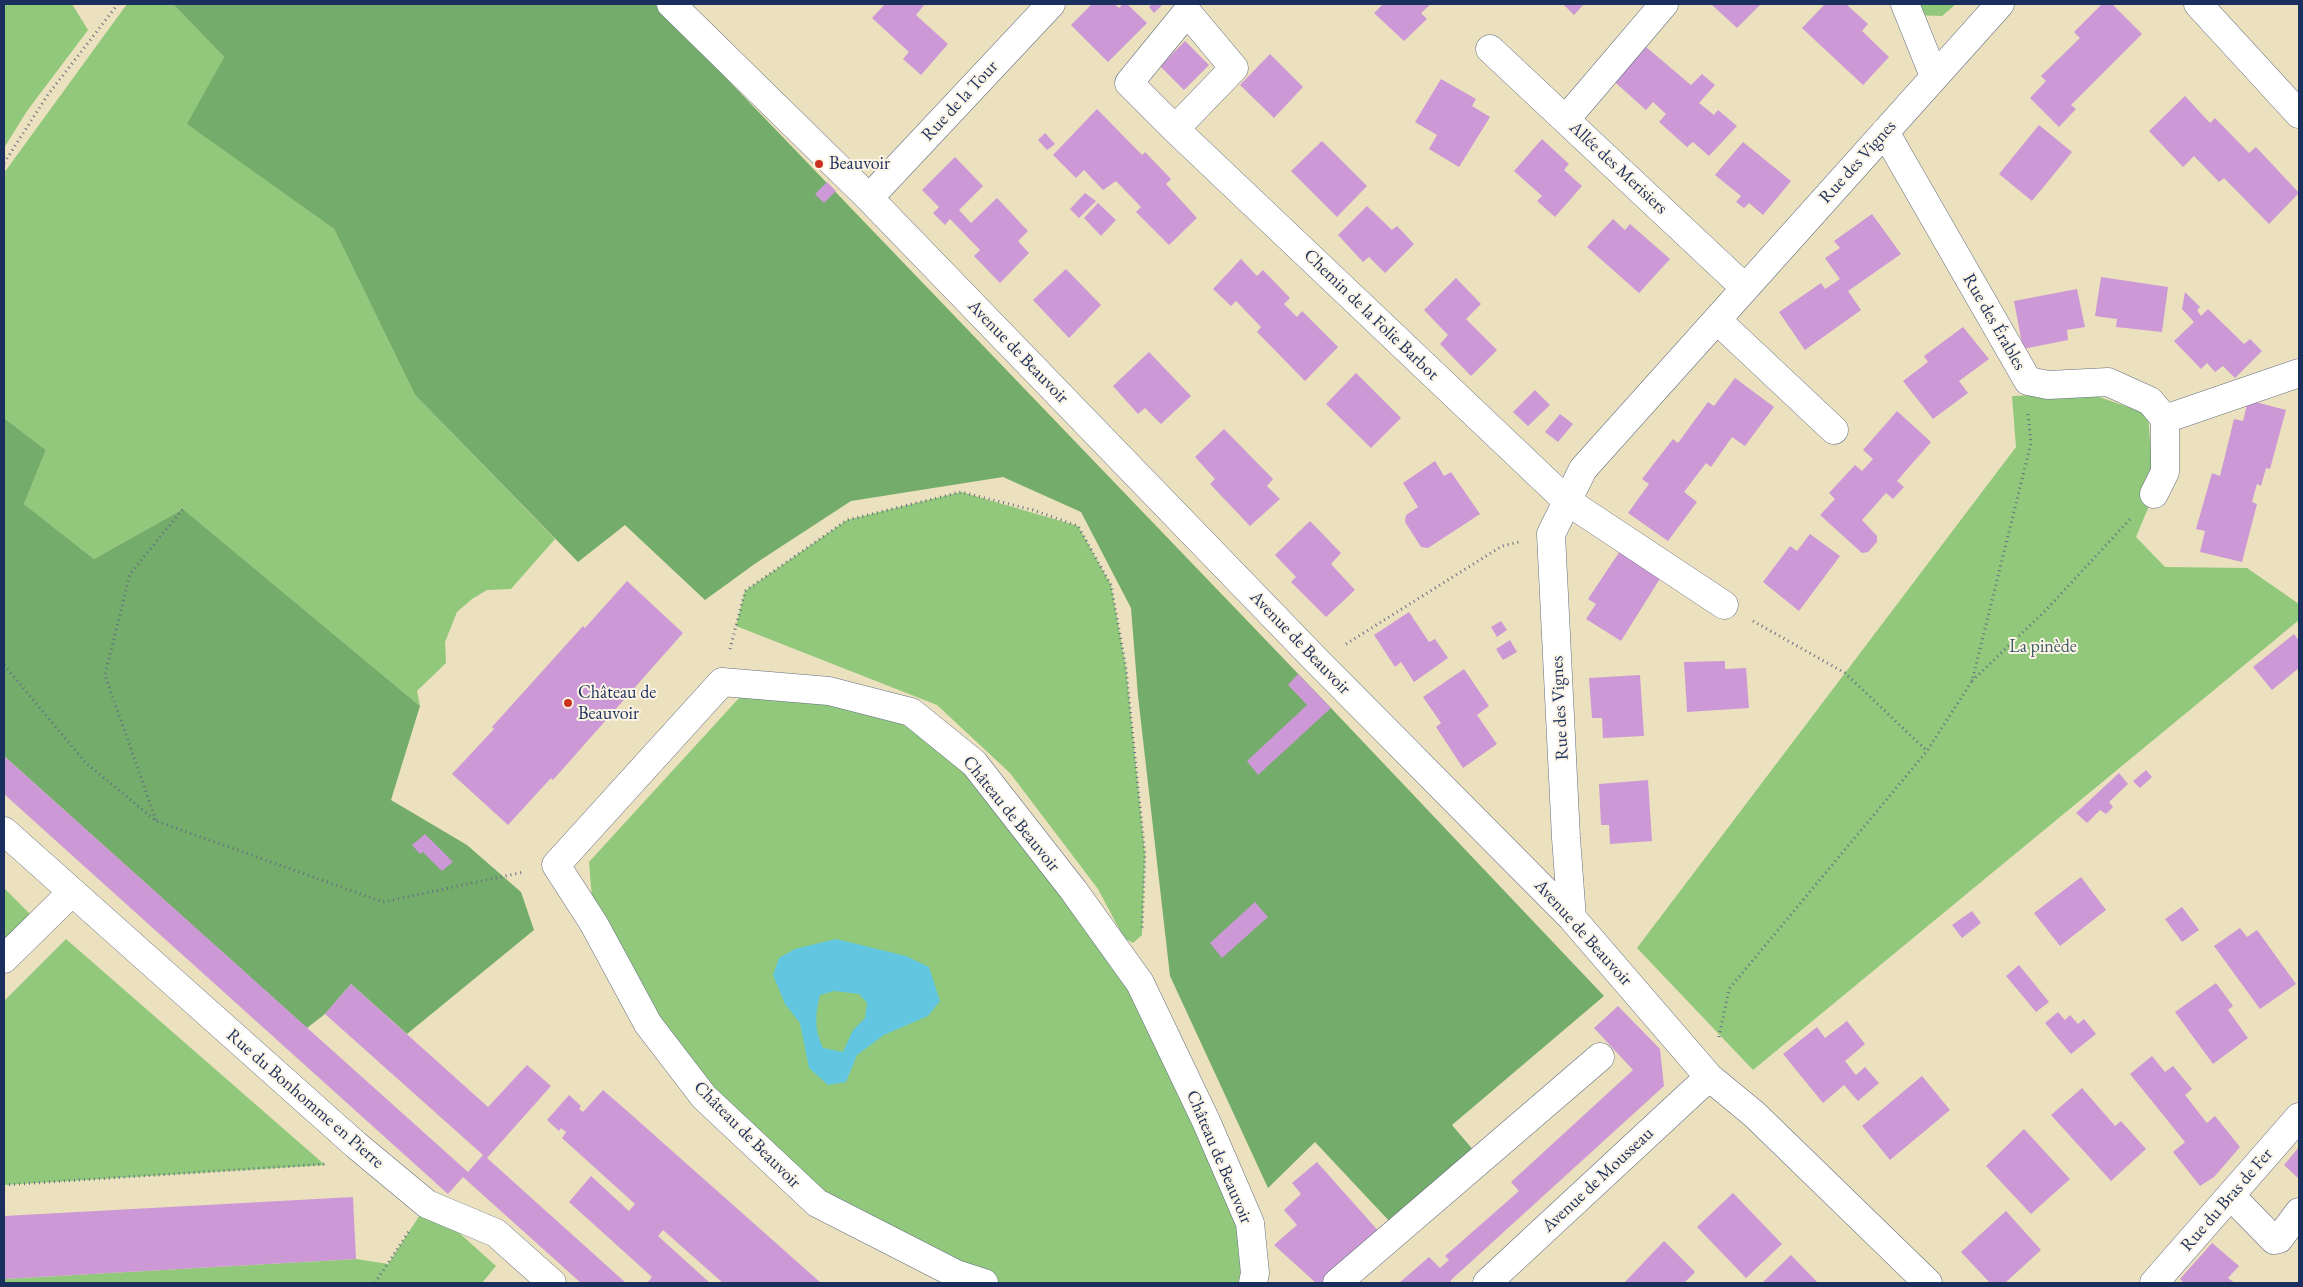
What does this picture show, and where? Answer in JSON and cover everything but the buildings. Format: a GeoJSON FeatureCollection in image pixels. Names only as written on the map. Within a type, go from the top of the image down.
{"type":"FeatureCollection","features":[{"type":"Feature","properties":{"kind":"street","name":"Avenue de Beauvoir"},"geometry":{"type":"LineString","coordinates":[[671,4],[869,198],[1318,662],[1572,918],[1709,1077],[1754,1114],[1928,1283]]}},
{"type":"Feature","properties":{"kind":"street","name":"Rue de la Tour"},"geometry":{"type":"LineString","coordinates":[[869,198],[1051,4]]}},
{"type":"Feature","properties":{"kind":"street"},"geometry":{"type":"LineString","coordinates":[[1566,119],[1664,4]]}},
{"type":"Feature","properties":{"kind":"street"},"geometry":{"type":"LineString","coordinates":[[1905,4],[1934,76]]}},
{"type":"Feature","properties":{"kind":"street","name":"Rue des Vignes"},"geometry":{"type":"LineString","coordinates":[[1572,918],[1551,534],[1566,501],[1582,469],[2000,4]]}},
{"type":"Feature","properties":{"kind":"street"},"geometry":{"type":"LineString","coordinates":[[2198,4],[2299,114]]}},
{"type":"Feature","properties":{"kind":"street","name":"Allée des Merisiers"},"geometry":{"type":"LineString","coordinates":[[1490,49],[1746,288]]}},
{"type":"Feature","properties":{"kind":"street","name":"Chemin de la Folie Barbot"},"geometry":{"type":"LineString","coordinates":[[1176,129],[1566,501]]}},
{"type":"Feature","properties":{"kind":"street","name":"Rue des Érables"},"geometry":{"type":"LineString","coordinates":[[1885,132],[2028,381],[2048,385],[2108,382],[2150,401],[2165,419]]}},
{"type":"Feature","properties":{"kind":"street"},"geometry":{"type":"LineString","coordinates":[[1717,320],[1834,430]]}},
{"type":"Feature","properties":{"kind":"street"},"geometry":{"type":"LineString","coordinates":[[2154,494],[2165,472],[2165,419],[2299,373]]}},
{"type":"Feature","properties":{"kind":"street"},"geometry":{"type":"LineString","coordinates":[[1566,501],[1724,605]]}},
{"type":"Feature","properties":{"kind":"street"},"geometry":{"type":"LineString","coordinates":[[556,865],[722,682]]}},
{"type":"Feature","properties":{"kind":"street","name":"Château de Beauvoir"},"geometry":{"type":"LineString","coordinates":[[722,682],[830,691],[912,712],[974,763],[1074,891],[1140,983],[1206,1121],[1250,1223],[1255,1273],[1252,1283]]}},
{"type":"Feature","properties":{"kind":"street","name":"Rue du Bonhomme en Pierre"},"geometry":{"type":"LineString","coordinates":[[4,830],[356,1145],[427,1204],[496,1233],[552,1283]]}},
{"type":"Feature","properties":{"kind":"street","name":"Château de Beauvoir"},"geometry":{"type":"LineString","coordinates":[[556,865],[594,924],[648,1024],[704,1097],[817,1203],[956,1274],[984,1283]]}},
{"type":"Feature","properties":{"kind":"street"},"geometry":{"type":"LineString","coordinates":[[4,959],[72,892]]}},
{"type":"Feature","properties":{"kind":"street"},"geometry":{"type":"LineString","coordinates":[[1337,1283],[1600,1057]]}},
{"type":"Feature","properties":{"kind":"street","name":"Avenue de Mousseau"},"geometry":{"type":"LineString","coordinates":[[1486,1283],[1709,1077]]}},
{"type":"Feature","properties":{"kind":"street","name":"Rue du Bras de Fer"},"geometry":{"type":"LineString","coordinates":[[2158,1282],[2299,1117]]}},
{"type":"Feature","properties":{"kind":"street"},"geometry":{"type":"LineString","coordinates":[[2230,1196],[2274,1240],[2279,1239],[2299,1212]]}},
{"type":"Feature","properties":{"kind":"path"},"geometry":{"type":"LineString","coordinates":[[4,163],[47,96],[118,4]]}},
{"type":"Feature","properties":{"kind":"path"},"geometry":{"type":"LineString","coordinates":[[1972,681],[2031,443],[2025,392],[2028,381]]}},
{"type":"Feature","properties":{"kind":"path"},"geometry":{"type":"LineString","coordinates":[[722,682],[745,591],[847,520],[960,492],[1033,510],[1078,526],[1111,585],[1126,668],[1145,855],[1140,983]]}},
{"type":"Feature","properties":{"kind":"path"},"geometry":{"type":"LineString","coordinates":[[1709,1077],[1730,990],[1927,751],[1972,681],[2046,610],[2154,494]]}},
{"type":"Feature","properties":{"kind":"path"},"geometry":{"type":"LineString","coordinates":[[156,821],[105,675],[130,574],[183,508]]}},
{"type":"Feature","properties":{"kind":"path"},"geometry":{"type":"LineString","coordinates":[[1318,662],[1502,546],[1551,534]]}},
{"type":"Feature","properties":{"kind":"path"},"geometry":{"type":"LineString","coordinates":[[1724,605],[1845,672],[1927,751]]}},
{"type":"Feature","properties":{"kind":"path"},"geometry":{"type":"LineString","coordinates":[[4,665],[85,762],[156,821],[383,902],[556,865]]}},
{"type":"Feature","properties":{"kind":"path"},"geometry":{"type":"LineString","coordinates":[[4,1185],[325,1165],[356,1145]]}},
{"type":"Feature","properties":{"kind":"path"},"geometry":{"type":"LineString","coordinates":[[375,1283],[427,1204]]}},
{"type":"Feature","properties":{"kind":"green space"},"geometry":{"type":"Polygon","coordinates":[[[4,4],[72,4],[88,30],[27,111],[4,148],[4,4]]]}},
{"type":"Feature","properties":{"kind":"green space"},"geometry":{"type":"Polygon","coordinates":[[[127,4],[173,4],[224,57],[188,124],[334,229],[415,395],[555,539],[511,589],[487,590],[472,599],[457,612],[445,642],[446,663],[417,691],[420,706],[183,509],[94,559],[24,504],[46,450],[4,418],[4,173],[127,4]]]}},
{"type":"Feature","properties":{"kind":"green space"},"geometry":{"type":"Polygon","coordinates":[[[173,4],[655,4],[1331,708],[1604,996],[1452,1125],[1475,1152],[1392,1224],[1315,1142],[1268,1188],[1170,976],[1138,696],[1131,608],[1081,512],[1003,477],[851,501],[756,563],[705,600],[625,525],[578,562],[415,395],[334,229],[187,124],[224,57],[173,4]]]}},
{"type":"Feature","properties":{"kind":"green space"},"geometry":{"type":"Polygon","coordinates":[[[1905,4],[1956,4],[1942,16],[1910,15],[1905,4]]]}},
{"type":"Feature","properties":{"kind":"green space","name":"La pinède"},"geometry":{"type":"Polygon","coordinates":[[[2088,393],[2148,414],[2154,494],[2136,537],[2165,567],[2247,568],[2299,604],[2299,620],[1753,1070],[1637,948],[2016,447],[2012,396],[2088,393]]]}},
{"type":"Feature","properties":{"kind":"green space"},"geometry":{"type":"Polygon","coordinates":[[[4,418],[46,450],[24,504],[94,559],[183,509],[420,706],[391,800],[467,845],[521,892],[534,930],[407,1034],[351,984],[325,1014],[307,1028],[4,756],[4,418]]]}},
{"type":"Feature","properties":{"kind":"green space"},"geometry":{"type":"Polygon","coordinates":[[[961,492],[1078,526],[1111,585],[1126,668],[1145,855],[1142,935],[1133,943],[1124,938],[1098,889],[1010,773],[937,705],[736,626],[745,591],[847,520],[961,492]]]}},
{"type":"Feature","properties":{"kind":"green space"},"geometry":{"type":"Polygon","coordinates":[[[829,691],[911,712],[974,763],[1140,983],[1250,1223],[1253,1283],[984,1283],[817,1203],[704,1097],[594,924],[589,862],[739,698],[829,691]]]}},
{"type":"Feature","properties":{"kind":"green space"},"geometry":{"type":"Polygon","coordinates":[[[4,888],[40,924],[4,959],[4,888]]]}},
{"type":"Feature","properties":{"kind":"green space"},"geometry":{"type":"Polygon","coordinates":[[[66,939],[325,1165],[4,1185],[4,1001],[66,939]]]}},
{"type":"Feature","properties":{"kind":"green space"},"geometry":{"type":"Polygon","coordinates":[[[427,1204],[496,1266],[482,1283],[4,1283],[4,1279],[356,1259],[388,1264],[427,1204]]]}},
{"type":"Feature","properties":{"kind":"water"},"geometry":{"type":"Polygon","coordinates":[[[836,939],[906,956],[929,967],[940,1001],[928,1016],[884,1035],[857,1055],[846,1082],[828,1085],[809,1068],[800,1023],[785,1004],[773,975],[779,958],[795,949],[836,939]],[[834,991],[820,995],[816,1022],[823,1048],[843,1052],[853,1030],[865,1018],[867,1003],[859,994],[834,991]]]}},
{"type":"Feature","properties":{"kind":"place","name":"Beauvoir"},"geometry":{"type":"Point","coordinates":[819,164]}},
{"type":"Feature","properties":{"kind":"place","name":"Château de Beauvoir"},"geometry":{"type":"Point","coordinates":[568,703]}}]}
